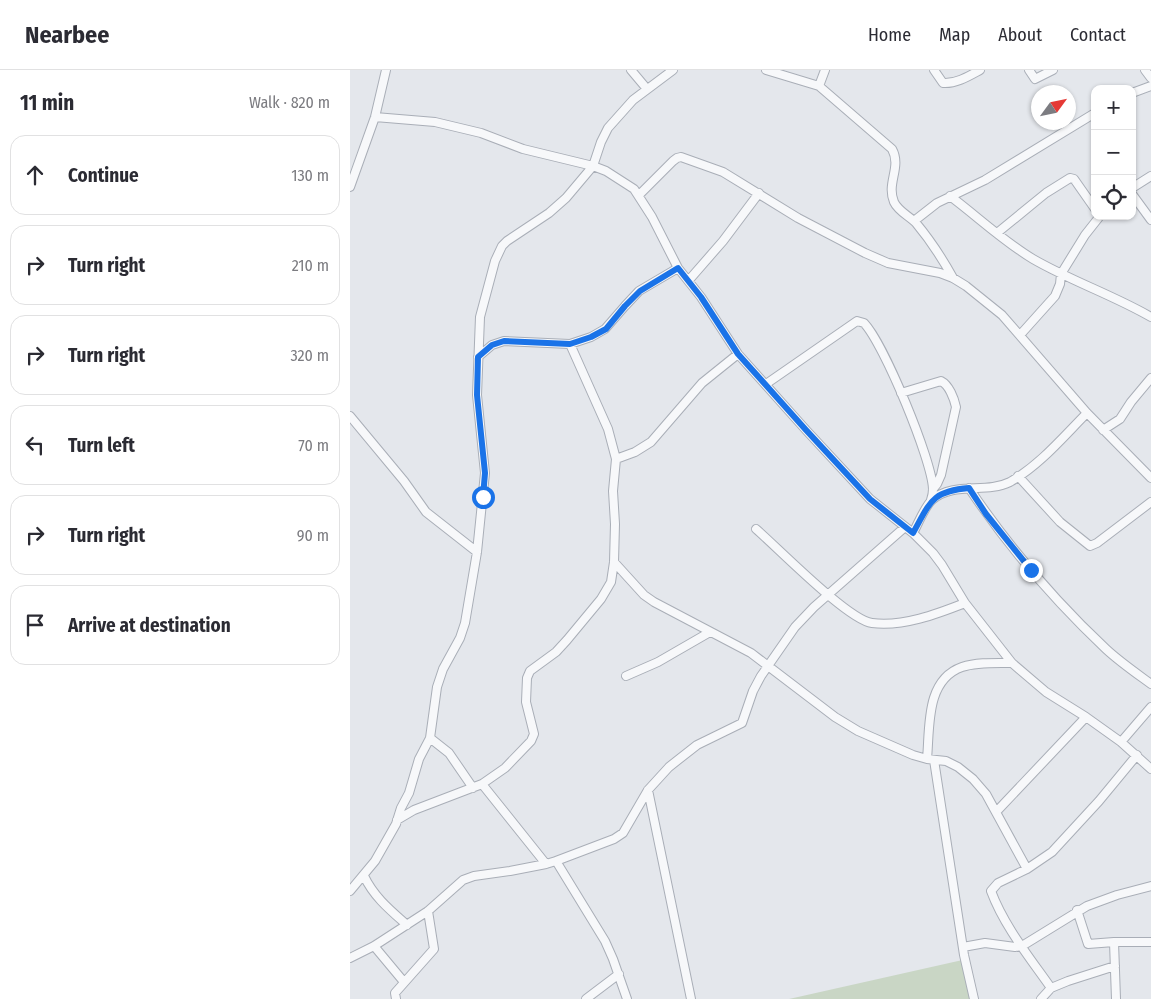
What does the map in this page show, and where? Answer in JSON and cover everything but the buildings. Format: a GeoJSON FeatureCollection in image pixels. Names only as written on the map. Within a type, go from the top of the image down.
{"type":"FeatureCollection","features":[{"type":"Feature","properties":{"kind":"street"},"geometry":{"type":"LineString","coordinates":[[350,187],[375,117],[386,70]]}},
{"type":"Feature","properties":{"kind":"street"},"geometry":{"type":"LineString","coordinates":[[631,70],[647,89]]}},
{"type":"Feature","properties":{"kind":"street"},"geometry":{"type":"LineString","coordinates":[[350,891],[375,861],[411,789],[418,759],[430,738],[437,687],[443,669],[460,638],[465,623],[476,552],[485,473],[477,395],[480,317],[495,261],[502,246],[549,213],[566,198],[593,166],[608,128],[633,100],[673,70]]}},
{"type":"Feature","properties":{"kind":"street"},"geometry":{"type":"LineString","coordinates":[[766,70],[819,86],[892,149],[896,161],[891,190],[894,202],[897,207],[914,221],[938,249],[953,278]]}},
{"type":"Feature","properties":{"kind":"street"},"geometry":{"type":"LineString","coordinates":[[819,86],[825,70]]}},
{"type":"Feature","properties":{"kind":"street"},"geometry":{"type":"LineString","coordinates":[[934,70],[943,83],[954,83],[980,70]]}},
{"type":"Feature","properties":{"kind":"street"},"geometry":{"type":"LineString","coordinates":[[1029,70],[1035,79],[1053,70]]}},
{"type":"Feature","properties":{"kind":"street"},"geometry":{"type":"LineString","coordinates":[[1145,70],[1151,78]]}},
{"type":"Feature","properties":{"kind":"street"},"geometry":{"type":"LineString","coordinates":[[1136,92],[1151,86]]}},
{"type":"Feature","properties":{"kind":"street"},"geometry":{"type":"LineString","coordinates":[[914,221],[937,203],[985,180],[1091,115]]}},
{"type":"Feature","properties":{"kind":"street"},"geometry":{"type":"LineString","coordinates":[[375,117],[435,122],[481,134],[522,148],[593,166],[606,171],[634,189],[678,268],[689,280],[738,354],[856,484],[880,507],[913,533],[942,565],[965,603],[1012,663],[1046,692],[1121,742],[1151,769]]}},
{"type":"Feature","properties":{"kind":"street"},"geometry":{"type":"LineString","coordinates":[[639,195],[676,158],[681,157],[723,172],[798,218],[865,253],[888,263],[940,273],[953,278],[993,307],[1020,334],[1087,413],[1151,478]]}},
{"type":"Feature","properties":{"kind":"street"},"geometry":{"type":"LineString","coordinates":[[1136,185],[1151,176]]}},
{"type":"Feature","properties":{"kind":"street"},"geometry":{"type":"LineString","coordinates":[[997,233],[1046,193],[1070,178],[1074,179],[1091,203]]}},
{"type":"Feature","properties":{"kind":"street"},"geometry":{"type":"LineString","coordinates":[[689,280],[723,241],[759,194]]}},
{"type":"Feature","properties":{"kind":"street"},"geometry":{"type":"LineString","coordinates":[[950,196],[1021,252],[1061,274],[1109,295],[1151,317]]}},
{"type":"Feature","properties":{"kind":"street"},"geometry":{"type":"LineString","coordinates":[[1136,199],[1151,220]]}},
{"type":"Feature","properties":{"kind":"street"},"geometry":{"type":"LineString","coordinates":[[1020,334],[1055,296],[1060,284],[1061,274],[1097,220]]}},
{"type":"Feature","properties":{"kind":"street"},"geometry":{"type":"LineString","coordinates":[[478,357],[492,345],[504,341],[570,344],[591,337],[606,329],[640,291],[678,268]]}},
{"type":"Feature","properties":{"kind":"street"},"geometry":{"type":"LineString","coordinates":[[766,384],[857,321],[867,326],[882,351],[924,451],[933,488],[931,500],[913,533]]}},
{"type":"Feature","properties":{"kind":"street"},"geometry":{"type":"LineString","coordinates":[[397,820],[414,810],[482,784],[510,763],[531,741],[534,734],[526,702],[527,678],[530,671],[556,652],[601,599],[611,582],[614,562],[615,524],[613,491],[616,459],[608,429],[570,344]]}},
{"type":"Feature","properties":{"kind":"street"},"geometry":{"type":"LineString","coordinates":[[616,459],[635,452],[651,442],[702,382],[738,354]]}},
{"type":"Feature","properties":{"kind":"street"},"geometry":{"type":"LineString","coordinates":[[1103,430],[1120,419],[1137,394],[1151,378]]}},
{"type":"Feature","properties":{"kind":"street"},"geometry":{"type":"LineString","coordinates":[[900,393],[941,380],[945,383],[954,399],[956,407],[941,475],[933,488]]}},
{"type":"Feature","properties":{"kind":"street"},"geometry":{"type":"LineString","coordinates":[[931,500],[950,491],[1000,485],[1018,476],[1042,458],[1087,413]]}},
{"type":"Feature","properties":{"kind":"street"},"geometry":{"type":"LineString","coordinates":[[350,416],[404,481],[426,512],[476,552]]}},
{"type":"Feature","properties":{"kind":"street"},"geometry":{"type":"LineString","coordinates":[[1018,476],[1060,522],[1090,546],[1097,543],[1151,502]]}},
{"type":"Feature","properties":{"kind":"street"},"geometry":{"type":"LineString","coordinates":[[969,488],[1006,539],[1060,602],[1106,648],[1151,684]]}},
{"type":"Feature","properties":{"kind":"street"},"geometry":{"type":"LineString","coordinates":[[350,958],[374,946],[428,911],[463,880],[474,876],[556,862],[623,834],[648,790],[669,767],[709,739],[742,723],[753,691],[761,676],[795,627],[828,594],[905,527]]}},
{"type":"Feature","properties":{"kind":"street"},"geometry":{"type":"LineString","coordinates":[[756,529],[828,594],[856,617],[870,623],[888,624],[920,618],[965,603]]}},
{"type":"Feature","properties":{"kind":"street"},"geometry":{"type":"LineString","coordinates":[[614,562],[644,595],[668,610],[751,654],[842,721],[874,739],[930,760],[946,761],[958,767],[973,779],[986,794],[1027,869]]}},
{"type":"Feature","properties":{"kind":"street"},"geometry":{"type":"LineString","coordinates":[[626,676],[658,662],[710,632]]}},
{"type":"Feature","properties":{"kind":"street"},"geometry":{"type":"LineString","coordinates":[[974,999],[930,760],[934,695],[946,678],[963,667],[986,663],[1012,663]]}},
{"type":"Feature","properties":{"kind":"street"},"geometry":{"type":"LineString","coordinates":[[1121,742],[1151,707]]}},
{"type":"Feature","properties":{"kind":"street"},"geometry":{"type":"LineString","coordinates":[[997,811],[1086,717]]}},
{"type":"Feature","properties":{"kind":"street"},"geometry":{"type":"LineString","coordinates":[[430,738],[449,752],[473,788]]}},
{"type":"Feature","properties":{"kind":"street"},"geometry":{"type":"LineString","coordinates":[[1051,988],[1000,911],[991,891],[998,883],[1027,869],[1062,843],[1137,755]]}},
{"type":"Feature","properties":{"kind":"street"},"geometry":{"type":"LineString","coordinates":[[482,784],[546,864]]}},
{"type":"Feature","properties":{"kind":"street"},"geometry":{"type":"LineString","coordinates":[[648,790],[691,999]]}},
{"type":"Feature","properties":{"kind":"street"},"geometry":{"type":"LineString","coordinates":[[556,862],[605,941],[627,999]]}},
{"type":"Feature","properties":{"kind":"street"},"geometry":{"type":"LineString","coordinates":[[364,876],[380,900],[407,925]]}},
{"type":"Feature","properties":{"kind":"street"},"geometry":{"type":"LineString","coordinates":[[963,947],[985,943],[1015,947],[1022,946],[1077,910],[1117,895],[1151,886]]}},
{"type":"Feature","properties":{"kind":"street"},"geometry":{"type":"LineString","coordinates":[[1077,910],[1088,944],[1151,942]]}},
{"type":"Feature","properties":{"kind":"street"},"geometry":{"type":"LineString","coordinates":[[396,999],[395,994],[404,982],[434,949],[428,911]]}},
{"type":"Feature","properties":{"kind":"street"},"geometry":{"type":"LineString","coordinates":[[1114,942],[1116,999]]}},
{"type":"Feature","properties":{"kind":"street"},"geometry":{"type":"LineString","coordinates":[[374,946],[404,982]]}},
{"type":"Feature","properties":{"kind":"street"},"geometry":{"type":"LineString","coordinates":[[1041,999],[1051,988],[1115,966]]}},
{"type":"Feature","properties":{"kind":"street"},"geometry":{"type":"LineString","coordinates":[[586,999],[619,974]]}},
{"type":"Feature","properties":{"kind":"green space"},"geometry":{"type":"Polygon","coordinates":[[[967,959],[973,999],[789,999],[967,959]]]}},
{"type":"Feature","properties":{"kind":"route"},"geometry":{"type":"LineString","coordinates":[[483,497],[485,473],[477,395],[478,357],[492,345],[504,341],[570,344],[591,337],[606,329],[630,299],[640,291],[678,268],[701,297],[738,354],[870,499],[913,533],[931,500],[950,491],[969,488],[986,514],[1031,570]]}}]}
